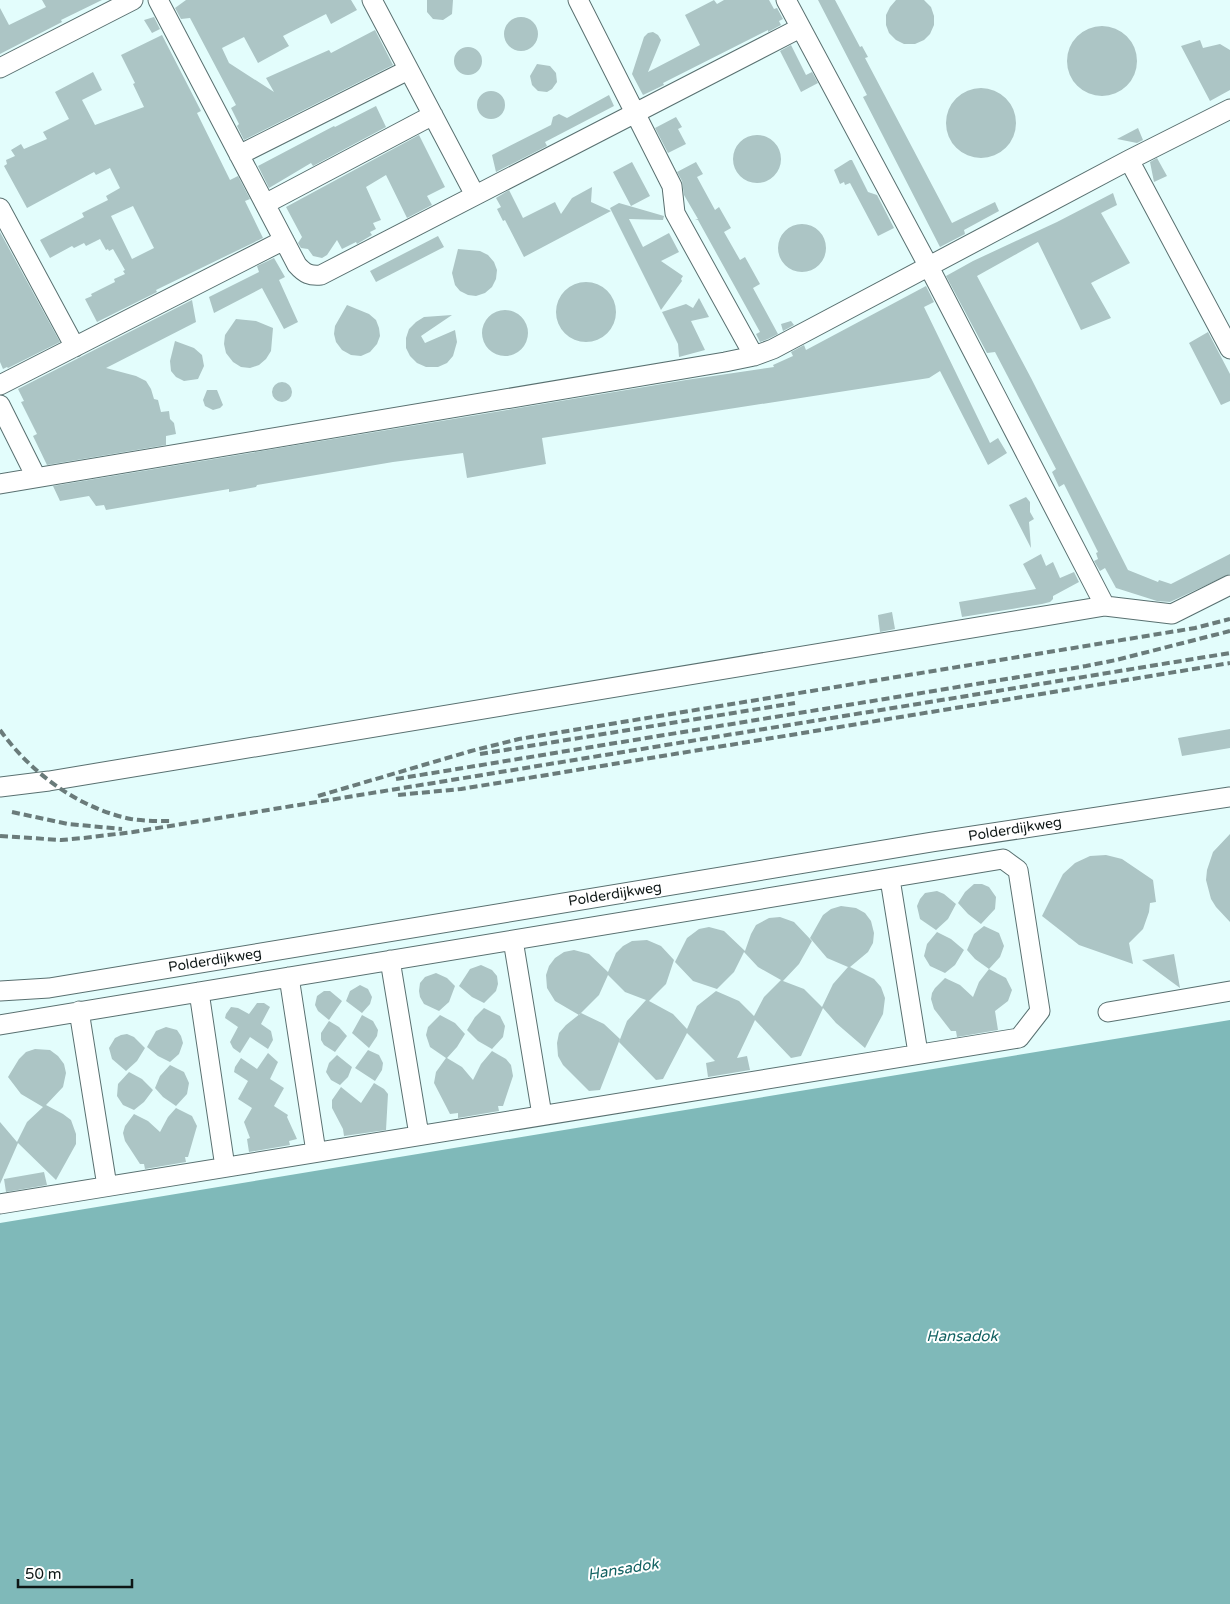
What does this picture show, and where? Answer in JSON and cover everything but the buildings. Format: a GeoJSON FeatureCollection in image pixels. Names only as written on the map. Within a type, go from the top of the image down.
{"type":"FeatureCollection","features":[{"type":"Feature","properties":{"kind":"street"},"geometry":{"type":"LineString","coordinates":[[0,68],[133,0]]}},
{"type":"Feature","properties":{"kind":"street"},"geometry":{"type":"LineString","coordinates":[[158,0],[297,265],[304,273],[312,276],[321,275],[800,28]]}},
{"type":"Feature","properties":{"kind":"street"},"geometry":{"type":"LineString","coordinates":[[372,0],[475,195]]}},
{"type":"Feature","properties":{"kind":"street"},"geometry":{"type":"LineString","coordinates":[[578,0],[672,186],[675,213],[754,356]]}},
{"type":"Feature","properties":{"kind":"street"},"geometry":{"type":"LineString","coordinates":[[786,0],[930,267],[1105,606]]}},
{"type":"Feature","properties":{"kind":"street"},"geometry":{"type":"LineString","coordinates":[[239,155],[408,70]]}},
{"type":"Feature","properties":{"kind":"street"},"geometry":{"type":"LineString","coordinates":[[0,484],[754,356],[773,349],[1129,160],[1230,109]]}},
{"type":"Feature","properties":{"kind":"street"},"geometry":{"type":"LineString","coordinates":[[265,204],[433,115]]}},
{"type":"Feature","properties":{"kind":"street"},"geometry":{"type":"LineString","coordinates":[[1129,160],[1230,349]]}},
{"type":"Feature","properties":{"kind":"street"},"geometry":{"type":"LineString","coordinates":[[0,208],[75,347]]}},
{"type":"Feature","properties":{"kind":"street"},"geometry":{"type":"LineString","coordinates":[[0,385],[284,240]]}},
{"type":"Feature","properties":{"kind":"street"},"geometry":{"type":"LineString","coordinates":[[0,405],[36,477]]}},
{"type":"Feature","properties":{"kind":"street"},"geometry":{"type":"LineString","coordinates":[[0,788],[1105,606],[1172,614],[1230,585]]}},
{"type":"Feature","properties":{"kind":"street","name":"Polderdijkweg"},"geometry":{"type":"LineString","coordinates":[[0,991],[49,988],[922,843],[1230,797]]}},
{"type":"Feature","properties":{"kind":"street"},"geometry":{"type":"LineString","coordinates":[[0,1025],[1003,859],[1018,870],[1040,1011],[1018,1038],[0,1204]]}},
{"type":"Feature","properties":{"kind":"street"},"geometry":{"type":"LineString","coordinates":[[890,878],[918,1053]]}},
{"type":"Feature","properties":{"kind":"street"},"geometry":{"type":"LineString","coordinates":[[513,940],[542,1115]]}},
{"type":"Feature","properties":{"kind":"street"},"geometry":{"type":"LineString","coordinates":[[390,960],[419,1135]]}},
{"type":"Feature","properties":{"kind":"street"},"geometry":{"type":"LineString","coordinates":[[289,977],[316,1152]]}},
{"type":"Feature","properties":{"kind":"street"},"geometry":{"type":"LineString","coordinates":[[199,992],[225,1167]]}},
{"type":"Feature","properties":{"kind":"street"},"geometry":{"type":"LineString","coordinates":[[1108,1012],[1230,992]]}},
{"type":"Feature","properties":{"kind":"street"},"geometry":{"type":"LineString","coordinates":[[79,1011],[107,1186]]}},
{"type":"Feature","properties":{"kind":"water","name":"Hansadok"},"geometry":{"type":"Polygon","coordinates":[[[1230,1020],[1230,1604],[0,1604],[0,1223],[1230,1020]]]}},
{"type":"Feature","properties":{"kind":"railway"},"geometry":{"type":"LineString","coordinates":[[318,796],[471,751],[519,739],[1195,628],[1230,619]]}},
{"type":"Feature","properties":{"kind":"railway"},"geometry":{"type":"LineString","coordinates":[[396,779],[1086,666],[1230,631]]}},
{"type":"Feature","properties":{"kind":"railway"},"geometry":{"type":"LineString","coordinates":[[0,836],[61,840],[133,832],[1230,653]]}},
{"type":"Feature","properties":{"kind":"railway"},"geometry":{"type":"LineString","coordinates":[[398,795],[461,789],[1230,663]]}},
{"type":"Feature","properties":{"kind":"railway"},"geometry":{"type":"LineString","coordinates":[[480,754],[795,703]]}},
{"type":"Feature","properties":{"kind":"railway"},"geometry":{"type":"LineString","coordinates":[[0,730],[12,746],[41,774],[74,797],[111,814],[131,819],[173,821]]}},
{"type":"Feature","properties":{"kind":"railway"},"geometry":{"type":"LineString","coordinates":[[12,812],[68,824],[122,829]]}}]}
